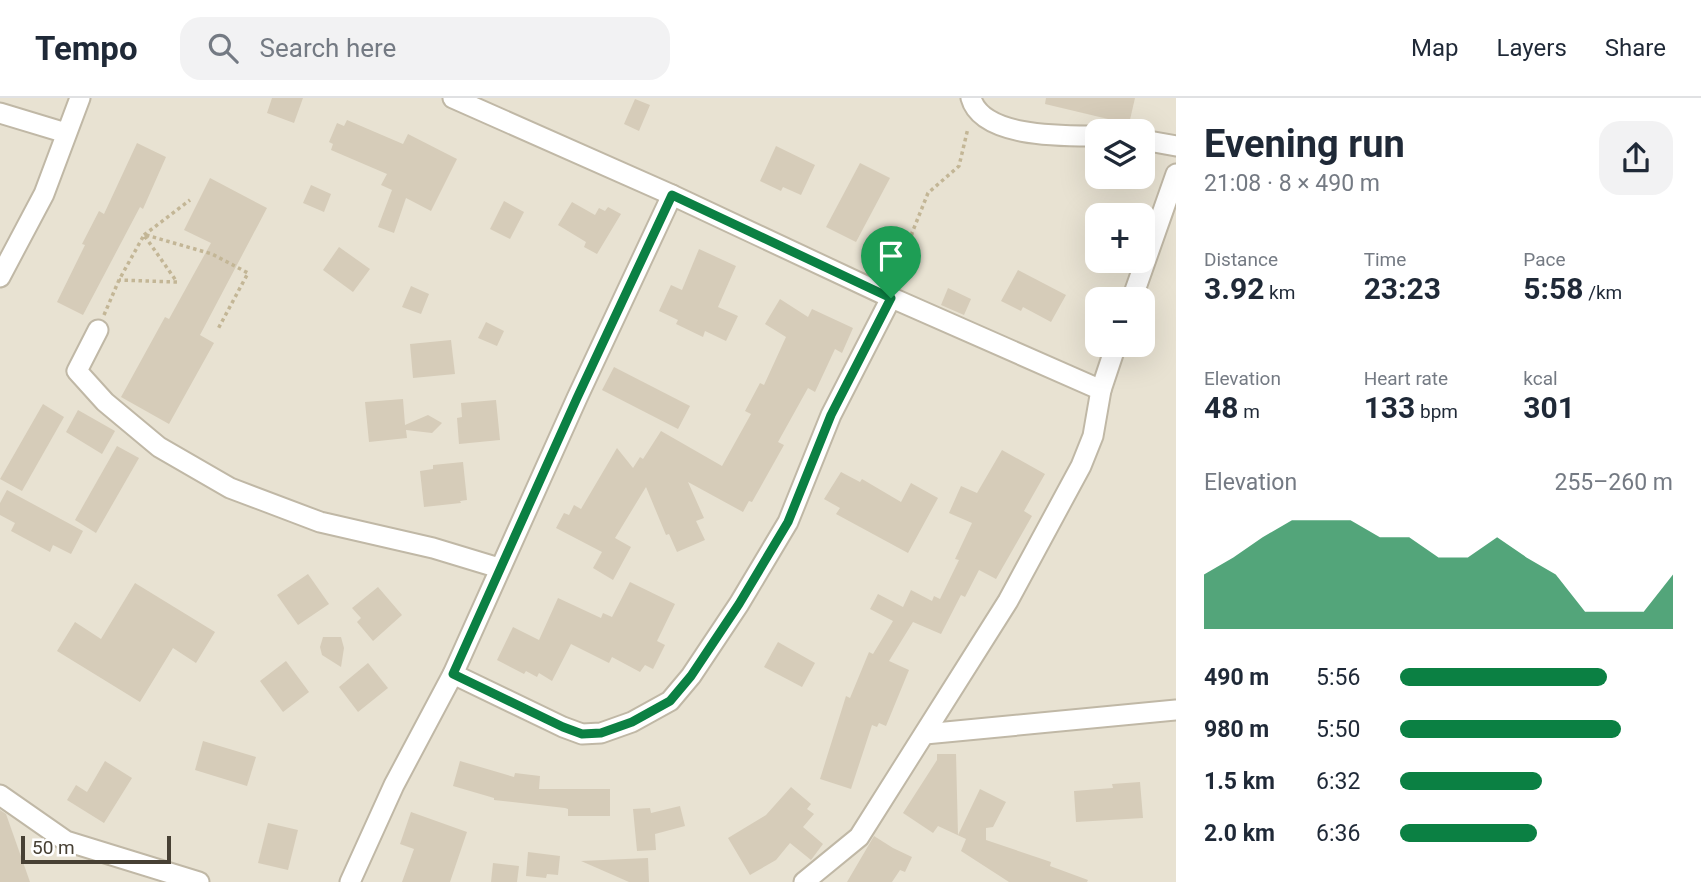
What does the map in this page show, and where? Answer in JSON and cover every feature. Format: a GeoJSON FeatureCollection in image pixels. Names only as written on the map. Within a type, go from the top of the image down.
{"type":"FeatureCollection","features":[{"type":"Feature","properties":{"kind":"street"},"geometry":{"type":"LineString","coordinates":[[0,277],[44,194],[80,98]]}},
{"type":"Feature","properties":{"kind":"street"},"geometry":{"type":"LineString","coordinates":[[453,98],[672,195],[891,298],[1101,390]]}},
{"type":"Feature","properties":{"kind":"street"},"geometry":{"type":"LineString","coordinates":[[971,100],[982,116],[1012,130],[1085,136]]}},
{"type":"Feature","properties":{"kind":"street"},"geometry":{"type":"LineString","coordinates":[[0,113],[66,133]]}},
{"type":"Feature","properties":{"kind":"street"},"geometry":{"type":"LineString","coordinates":[[1155,142],[1176,146]]}},
{"type":"Feature","properties":{"kind":"street"},"geometry":{"type":"LineString","coordinates":[[1137,287],[1172,198],[1176,174]]}},
{"type":"Feature","properties":{"kind":"street"},"geometry":{"type":"LineString","coordinates":[[350,882],[394,785],[453,674],[499,568],[672,195]]}},
{"type":"Feature","properties":{"kind":"street"},"geometry":{"type":"LineString","coordinates":[[453,674],[582,734],[601,733],[632,722],[670,701],[691,676],[739,604],[788,522],[831,415],[891,298]]}},
{"type":"Feature","properties":{"kind":"street"},"geometry":{"type":"LineString","coordinates":[[98,330],[77,371],[105,402],[159,447],[230,488],[320,522],[433,548],[499,568]]}},
{"type":"Feature","properties":{"kind":"street"},"geometry":{"type":"LineString","coordinates":[[804,882],[859,837],[1008,601],[1071,487],[1093,436],[1101,390],[1112,357]]}},
{"type":"Feature","properties":{"kind":"street"},"geometry":{"type":"LineString","coordinates":[[925,734],[1176,709]]}},
{"type":"Feature","properties":{"kind":"street"},"geometry":{"type":"LineString","coordinates":[[0,795],[66,841],[198,882]]}},
{"type":"Feature","properties":{"kind":"path"},"geometry":{"type":"LineString","coordinates":[[891,298],[908,275],[912,233],[928,193],[958,166],[967,136],[971,100]]}},
{"type":"Feature","properties":{"kind":"path"},"geometry":{"type":"LineString","coordinates":[[98,330],[119,280],[144,235],[190,200]]}},
{"type":"Feature","properties":{"kind":"path"},"geometry":{"type":"LineString","coordinates":[[119,280],[177,282],[144,235]]}},
{"type":"Feature","properties":{"kind":"path"},"geometry":{"type":"LineString","coordinates":[[144,235],[212,254],[248,273],[218,329]]}},
{"type":"Feature","properties":{"kind":"shaded area"},"geometry":{"type":"Polygon","coordinates":[[[0,98],[1176,98],[1176,882],[0,882],[0,98]]]}},
{"type":"Feature","properties":{"kind":"building"},"geometry":{"type":"Polygon","coordinates":[[[272,98],[303,98],[294,123],[267,113],[272,98]]]}},
{"type":"Feature","properties":{"kind":"building"},"geometry":{"type":"Polygon","coordinates":[[[1046,98],[1135,98],[1130,119],[1108,119],[1045,104],[1046,98]]]}},
{"type":"Feature","properties":{"kind":"building"},"geometry":{"type":"Polygon","coordinates":[[[635,99],[650,105],[639,131],[624,124],[635,99]]]}},
{"type":"Feature","properties":{"kind":"building"},"geometry":{"type":"Polygon","coordinates":[[[347,120],[403,144],[408,134],[457,159],[431,211],[406,198],[394,233],[378,227],[392,190],[381,185],[387,174],[331,150],[333,144],[329,142],[337,123],[344,126],[347,120]]]}},
{"type":"Feature","properties":{"kind":"building"},"geometry":{"type":"Polygon","coordinates":[[[137,143],[166,157],[143,209],[140,207],[83,315],[57,302],[85,245],[82,244],[99,211],[104,214],[137,143]]]}},
{"type":"Feature","properties":{"kind":"building"},"geometry":{"type":"Polygon","coordinates":[[[776,146],[815,165],[801,195],[783,187],[781,191],[760,181],[776,146]]]}},
{"type":"Feature","properties":{"kind":"building"},"geometry":{"type":"Polygon","coordinates":[[[860,163],[890,178],[856,242],[826,227],[860,163]]]}},
{"type":"Feature","properties":{"kind":"building"},"geometry":{"type":"Polygon","coordinates":[[[210,178],[267,208],[200,335],[214,343],[169,424],[121,397],[165,317],[169,319],[211,243],[184,230],[210,178]]]}},
{"type":"Feature","properties":{"kind":"building"},"geometry":{"type":"Polygon","coordinates":[[[311,185],[331,194],[324,212],[303,203],[311,185]]]}},
{"type":"Feature","properties":{"kind":"building"},"geometry":{"type":"Polygon","coordinates":[[[504,201],[524,212],[510,239],[490,229],[504,201]]]}},
{"type":"Feature","properties":{"kind":"building"},"geometry":{"type":"Polygon","coordinates":[[[572,202],[595,215],[599,208],[605,211],[608,207],[621,214],[597,254],[584,247],[586,242],[558,225],[572,202]]]}},
{"type":"Feature","properties":{"kind":"building"},"geometry":{"type":"Polygon","coordinates":[[[339,247],[370,269],[353,292],[323,270],[339,247]]]}},
{"type":"Feature","properties":{"kind":"building"},"geometry":{"type":"Polygon","coordinates":[[[699,249],[736,266],[718,307],[738,316],[726,341],[705,331],[703,337],[676,324],[678,320],[659,311],[671,285],[682,290],[699,249]]]}},
{"type":"Feature","properties":{"kind":"building"},"geometry":{"type":"Polygon","coordinates":[[[1018,270],[1066,295],[1051,322],[1023,307],[1021,311],[1001,301],[1018,270]]]}},
{"type":"Feature","properties":{"kind":"building"},"geometry":{"type":"Polygon","coordinates":[[[411,286],[429,294],[421,314],[402,307],[411,286]]]}},
{"type":"Feature","properties":{"kind":"building"},"geometry":{"type":"Polygon","coordinates":[[[948,288],[971,299],[964,315],[941,305],[948,288]]]}},
{"type":"Feature","properties":{"kind":"building"},"geometry":{"type":"Polygon","coordinates":[[[780,299],[808,317],[812,309],[853,328],[842,353],[835,349],[815,392],[808,388],[778,442],[784,445],[752,502],[749,501],[743,512],[688,482],[704,518],[696,521],[705,540],[677,552],[669,534],[666,535],[646,487],[615,538],[631,547],[613,580],[593,568],[602,552],[556,528],[564,513],[569,515],[574,505],[581,509],[617,448],[633,468],[640,457],[643,459],[661,431],[722,466],[751,414],[745,411],[760,383],[764,385],[786,337],[765,324],[780,299]]]}},
{"type":"Feature","properties":{"kind":"building"},"geometry":{"type":"Polygon","coordinates":[[[486,322],[504,331],[497,346],[478,338],[486,322]]]}},
{"type":"Feature","properties":{"kind":"building"},"geometry":{"type":"Polygon","coordinates":[[[451,340],[455,374],[413,378],[410,344],[451,340]]]}},
{"type":"Feature","properties":{"kind":"building"},"geometry":{"type":"Polygon","coordinates":[[[614,367],[690,406],[678,429],[602,390],[614,367]]]}},
{"type":"Feature","properties":{"kind":"building"},"geometry":{"type":"Polygon","coordinates":[[[403,399],[405,425],[428,415],[442,423],[432,433],[406,430],[407,438],[369,442],[365,402],[403,399]]]}},
{"type":"Feature","properties":{"kind":"building"},"geometry":{"type":"Polygon","coordinates":[[[496,400],[500,440],[459,444],[457,418],[462,417],[461,403],[496,400]]]}},
{"type":"Feature","properties":{"kind":"building"},"geometry":{"type":"Polygon","coordinates":[[[43,404],[64,417],[22,491],[0,479],[43,404]]]}},
{"type":"Feature","properties":{"kind":"building"},"geometry":{"type":"Polygon","coordinates":[[[78,410],[115,431],[102,454],[66,432],[78,410]]]}},
{"type":"Feature","properties":{"kind":"building"},"geometry":{"type":"Polygon","coordinates":[[[117,446],[139,458],[96,533],[75,520],[117,446]]]}},
{"type":"Feature","properties":{"kind":"building"},"geometry":{"type":"Polygon","coordinates":[[[1002,450],[1045,474],[1024,511],[1032,516],[996,579],[979,570],[965,597],[961,595],[941,634],[913,622],[889,661],[909,670],[886,726],[879,723],[877,727],[872,725],[851,789],[820,779],[846,696],[850,698],[869,652],[873,654],[893,621],[870,609],[878,594],[903,607],[911,590],[932,601],[934,596],[940,599],[959,560],[955,559],[972,523],[949,513],[961,486],[977,493],[1002,450]]]}},
{"type":"Feature","properties":{"kind":"building"},"geometry":{"type":"Polygon","coordinates":[[[463,462],[467,500],[424,507],[420,471],[433,469],[433,465],[463,462]]]}},
{"type":"Feature","properties":{"kind":"building"},"geometry":{"type":"Polygon","coordinates":[[[841,472],[860,482],[862,479],[901,502],[911,483],[938,498],[908,553],[836,514],[840,508],[824,499],[841,472]]]}},
{"type":"Feature","properties":{"kind":"building"},"geometry":{"type":"Polygon","coordinates":[[[7,490],[83,531],[71,554],[53,545],[50,552],[11,531],[15,523],[0,515],[0,503],[7,490]]]}},
{"type":"Feature","properties":{"kind":"building"},"geometry":{"type":"Polygon","coordinates":[[[308,574],[329,604],[298,625],[277,595],[308,574]]]}},
{"type":"Feature","properties":{"kind":"building"},"geometry":{"type":"Polygon","coordinates":[[[630,582],[675,604],[657,641],[665,645],[653,669],[645,665],[640,672],[612,657],[609,663],[571,644],[552,681],[539,673],[537,677],[526,671],[524,674],[497,660],[513,627],[539,640],[558,598],[601,618],[603,613],[612,617],[630,582]]]}},
{"type":"Feature","properties":{"kind":"building"},"geometry":{"type":"Polygon","coordinates":[[[135,583],[215,632],[196,663],[173,648],[140,702],[57,651],[75,622],[101,639],[135,583]]]}},
{"type":"Feature","properties":{"kind":"building"},"geometry":{"type":"Polygon","coordinates":[[[378,587],[402,615],[373,641],[357,622],[361,618],[352,608],[378,587]]]}},
{"type":"Feature","properties":{"kind":"building"},"geometry":{"type":"Polygon","coordinates":[[[323,637],[341,637],[344,648],[341,667],[322,655],[320,647],[323,637]]]}},
{"type":"Feature","properties":{"kind":"building"},"geometry":{"type":"Polygon","coordinates":[[[778,642],[815,663],[802,687],[764,667],[778,642]]]}},
{"type":"Feature","properties":{"kind":"building"},"geometry":{"type":"Polygon","coordinates":[[[286,661],[309,692],[283,712],[260,681],[286,661]]]}},
{"type":"Feature","properties":{"kind":"building"},"geometry":{"type":"Polygon","coordinates":[[[368,663],[388,688],[358,712],[339,687],[368,663]]]}},
{"type":"Feature","properties":{"kind":"building"},"geometry":{"type":"Polygon","coordinates":[[[203,741],[256,757],[247,786],[195,770],[203,741]]]}},
{"type":"Feature","properties":{"kind":"building"},"geometry":{"type":"Polygon","coordinates":[[[937,754],[956,754],[958,835],[980,789],[1006,802],[993,827],[986,828],[986,840],[1051,862],[1050,866],[1088,880],[1087,882],[1009,882],[961,851],[966,839],[938,826],[933,833],[903,813],[937,760],[937,754]]]}},
{"type":"Feature","properties":{"kind":"building"},"geometry":{"type":"Polygon","coordinates":[[[105,761],[132,778],[104,823],[67,800],[76,785],[87,792],[105,761]]]}},
{"type":"Feature","properties":{"kind":"building"},"geometry":{"type":"Polygon","coordinates":[[[460,761],[514,777],[515,773],[540,776],[539,789],[610,789],[610,816],[568,816],[568,809],[565,808],[494,800],[453,786],[460,761]]]}},
{"type":"Feature","properties":{"kind":"building"},"geometry":{"type":"Polygon","coordinates":[[[1140,782],[1143,818],[1076,822],[1074,791],[1113,788],[1112,784],[1140,782]]]}},
{"type":"Feature","properties":{"kind":"building"},"geometry":{"type":"Polygon","coordinates":[[[791,787],[811,804],[807,809],[814,814],[803,827],[823,844],[811,860],[790,843],[776,860],[750,875],[728,838],[766,815],[791,787]]]}},
{"type":"Feature","properties":{"kind":"building"},"geometry":{"type":"Polygon","coordinates":[[[680,806],[685,826],[655,834],[656,850],[637,851],[633,809],[650,808],[651,813],[680,806]]]}},
{"type":"Feature","properties":{"kind":"building"},"geometry":{"type":"Polygon","coordinates":[[[0,810],[6,814],[30,882],[0,882],[0,810]]]}},
{"type":"Feature","properties":{"kind":"building"},"geometry":{"type":"Polygon","coordinates":[[[411,812],[467,832],[450,882],[402,882],[414,849],[400,844],[411,812]]]}},
{"type":"Feature","properties":{"kind":"building"},"geometry":{"type":"Polygon","coordinates":[[[268,823],[298,830],[288,870],[258,863],[268,823]]]}},
{"type":"Feature","properties":{"kind":"building"},"geometry":{"type":"Polygon","coordinates":[[[874,836],[912,857],[905,872],[900,870],[892,882],[847,882],[874,836]]]}},
{"type":"Feature","properties":{"kind":"building"},"geometry":{"type":"Polygon","coordinates":[[[528,852],[560,856],[558,875],[547,874],[546,878],[526,876],[528,852]]]}},
{"type":"Feature","properties":{"kind":"building"},"geometry":{"type":"Polygon","coordinates":[[[648,858],[649,882],[629,882],[581,861],[648,858]]]}},
{"type":"Feature","properties":{"kind":"building"},"geometry":{"type":"Polygon","coordinates":[[[493,863],[519,866],[517,882],[491,882],[493,863]]]}},
{"type":"Feature","properties":{"kind":"route"},"geometry":{"type":"LineString","coordinates":[[672,195],[891,298],[831,415],[788,522],[739,604],[691,676],[670,701],[632,722],[601,733],[582,734],[453,674],[511,542],[672,195]]}}]}
